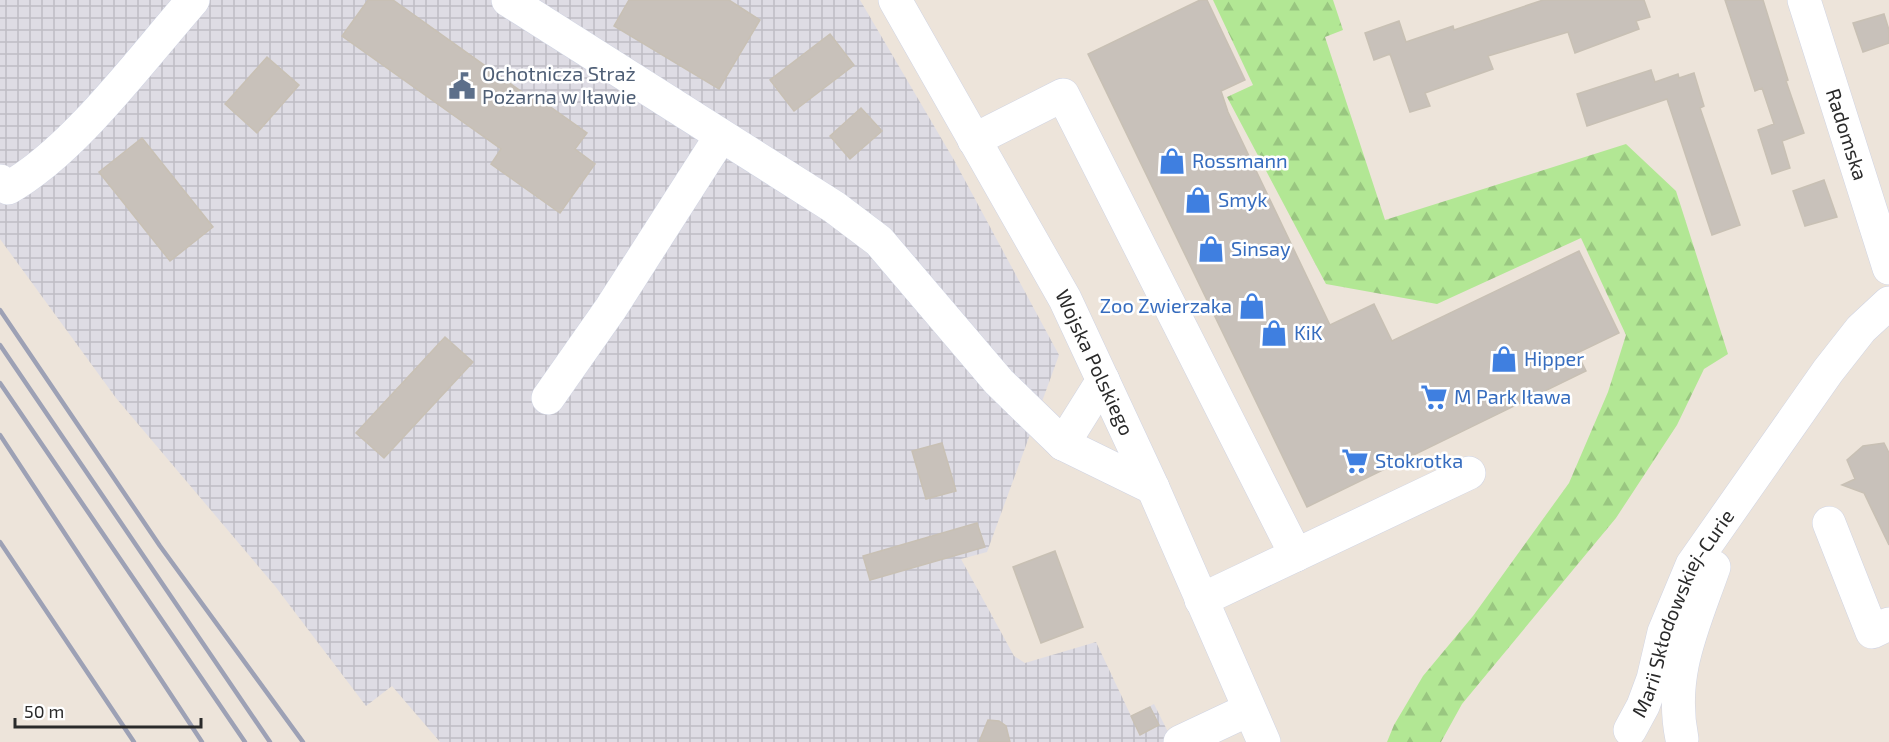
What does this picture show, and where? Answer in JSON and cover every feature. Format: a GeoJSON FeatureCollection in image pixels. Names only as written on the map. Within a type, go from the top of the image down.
{"type":"FeatureCollection","features":[{"type":"Feature","properties":{"kind":"street"},"geometry":{"type":"LineString","coordinates":[[0,181],[8,188],[32,175],[85,123],[193,0]]}},
{"type":"Feature","properties":{"kind":"street"},"geometry":{"type":"LineString","coordinates":[[508,0],[834,207],[879,241],[999,382],[1063,444],[1153,488]]}},
{"type":"Feature","properties":{"kind":"street","name":"Wojska Polskiego"},"geometry":{"type":"LineString","coordinates":[[895,0],[1065,299],[1153,488],[1248,710],[1264,742]]}},
{"type":"Feature","properties":{"kind":"street","name":"Radomska"},"geometry":{"type":"LineString","coordinates":[[1804,0],[1889,268]]}},
{"type":"Feature","properties":{"kind":"street"},"geometry":{"type":"LineString","coordinates":[[974,140],[1063,94],[1296,555]]}},
{"type":"Feature","properties":{"kind":"street"},"geometry":{"type":"LineString","coordinates":[[548,398],[611,308],[721,136]]}},
{"type":"Feature","properties":{"kind":"street","name":"Marii Skłodowskiej-Curie"},"geometry":{"type":"LineString","coordinates":[[1621,736],[1644,706],[1653,680],[1664,632],[1692,565],[1828,371],[1862,329],[1889,303]]}},
{"type":"Feature","properties":{"kind":"street"},"geometry":{"type":"LineString","coordinates":[[1063,444],[1103,380]]}},
{"type":"Feature","properties":{"kind":"street"},"geometry":{"type":"LineString","coordinates":[[1201,600],[1469,473]]}},
{"type":"Feature","properties":{"kind":"street","name":"Marii Skłodowskiej-Curie"},"geometry":{"type":"LineString","coordinates":[[1683,741],[1677,714],[1678,681],[1691,628],[1738,500]]}},
{"type":"Feature","properties":{"kind":"street"},"geometry":{"type":"LineString","coordinates":[[1829,523],[1872,632],[1889,624]]}},
{"type":"Feature","properties":{"kind":"street"},"geometry":{"type":"LineString","coordinates":[[1180,742],[1248,710]]}},
{"type":"Feature","properties":{"kind":"street"},"geometry":{"type":"LineString","coordinates":[[1621,736],[1643,726],[1657,727],[1683,741]]}},
{"type":"Feature","properties":{"kind":"shaded area"},"geometry":{"type":"Polygon","coordinates":[[[0,0],[860,0],[954,160],[1059,355],[987,552],[961,559],[1014,656],[1025,663],[1096,642],[1131,716],[1154,704],[1173,742],[440,742],[392,686],[366,706],[275,586],[116,398],[0,239],[0,0]]]}},
{"type":"Feature","properties":{"kind":"green space"},"geometry":{"type":"Polygon","coordinates":[[[1213,0],[1333,0],[1343,30],[1325,37],[1385,220],[1626,144],[1676,191],[1728,354],[1704,369],[1677,425],[1616,518],[1462,704],[1441,742],[1387,742],[1394,725],[1423,676],[1473,616],[1569,483],[1608,392],[1626,335],[1581,238],[1437,304],[1326,284],[1227,97],[1253,85],[1213,0]]]}},
{"type":"Feature","properties":{"kind":"building"},"geometry":{"type":"Polygon","coordinates":[[[368,0],[393,0],[536,102],[538,98],[587,133],[575,149],[595,164],[560,213],[491,164],[501,149],[342,36],[368,0]]]}},
{"type":"Feature","properties":{"kind":"building"},"geometry":{"type":"Polygon","coordinates":[[[629,0],[729,0],[760,20],[719,89],[614,26],[629,0]]]}},
{"type":"Feature","properties":{"kind":"building"},"geometry":{"type":"Polygon","coordinates":[[[1200,0],[1207,0],[1245,80],[1221,91],[1228,112],[1330,325],[1374,304],[1392,341],[1579,251],[1619,333],[1577,353],[1586,371],[1307,507],[1088,54],[1200,0]]]}},
{"type":"Feature","properties":{"kind":"building"},"geometry":{"type":"Polygon","coordinates":[[[1543,0],[1644,0],[1650,17],[1636,21],[1639,29],[1575,53],[1568,32],[1488,56],[1493,69],[1425,93],[1430,106],[1410,112],[1390,54],[1374,60],[1365,33],[1399,21],[1406,42],[1453,26],[1454,30],[1543,0]]]}},
{"type":"Feature","properties":{"kind":"building"},"geometry":{"type":"Polygon","coordinates":[[[1725,0],[1763,0],[1788,80],[1786,81],[1804,133],[1782,141],[1790,168],[1772,174],[1758,130],[1774,124],[1762,88],[1755,91],[1725,0]]]}},
{"type":"Feature","properties":{"kind":"building"},"geometry":{"type":"Polygon","coordinates":[[[1884,14],[1889,30],[1889,43],[1863,52],[1853,23],[1884,14]]]}},
{"type":"Feature","properties":{"kind":"building"},"geometry":{"type":"Polygon","coordinates":[[[830,34],[854,65],[794,111],[770,80],[830,34]]]}},
{"type":"Feature","properties":{"kind":"building"},"geometry":{"type":"Polygon","coordinates":[[[267,57],[299,85],[257,133],[225,104],[267,57]]]}},
{"type":"Feature","properties":{"kind":"building"},"geometry":{"type":"Polygon","coordinates":[[[1651,70],[1655,82],[1678,74],[1679,78],[1694,73],[1704,106],[1700,108],[1740,225],[1712,235],[1667,99],[1587,126],[1577,94],[1651,70]]]}},
{"type":"Feature","properties":{"kind":"building"},"geometry":{"type":"Polygon","coordinates":[[[861,108],[882,131],[850,159],[830,136],[861,108]]]}},
{"type":"Feature","properties":{"kind":"building"},"geometry":{"type":"Polygon","coordinates":[[[142,138],[213,227],[170,261],[99,172],[142,138]]]}},
{"type":"Feature","properties":{"kind":"building"},"geometry":{"type":"Polygon","coordinates":[[[1824,180],[1837,217],[1805,226],[1793,191],[1824,180]]]}},
{"type":"Feature","properties":{"kind":"building"},"geometry":{"type":"Polygon","coordinates":[[[445,337],[473,362],[384,458],[356,433],[445,337]]]}},
{"type":"Feature","properties":{"kind":"building"},"geometry":{"type":"Polygon","coordinates":[[[942,443],[956,491],[926,499],[912,451],[942,443]]]}},
{"type":"Feature","properties":{"kind":"building"},"geometry":{"type":"Polygon","coordinates":[[[1884,443],[1889,453],[1889,545],[1864,493],[1842,485],[1855,479],[1847,460],[1863,446],[1884,443]]]}},
{"type":"Feature","properties":{"kind":"building"},"geometry":{"type":"Polygon","coordinates":[[[977,523],[985,547],[870,580],[863,556],[977,523]]]}},
{"type":"Feature","properties":{"kind":"building"},"geometry":{"type":"Polygon","coordinates":[[[1055,551],[1083,627],[1041,643],[1013,567],[1055,551]]]}},
{"type":"Feature","properties":{"kind":"building"},"geometry":{"type":"Polygon","coordinates":[[[1150,707],[1159,725],[1140,735],[1131,716],[1150,707]]]}},
{"type":"Feature","properties":{"kind":"building"},"geometry":{"type":"Polygon","coordinates":[[[988,720],[999,721],[1006,726],[1010,742],[979,742],[988,720]]]}},
{"type":"Feature","properties":{"kind":"railway"},"geometry":{"type":"LineString","coordinates":[[0,310],[160,546],[303,742]]}},
{"type":"Feature","properties":{"kind":"railway"},"geometry":{"type":"LineString","coordinates":[[0,345],[270,742]]}},
{"type":"Feature","properties":{"kind":"railway"},"geometry":{"type":"LineString","coordinates":[[0,383],[245,742]]}},
{"type":"Feature","properties":{"kind":"railway"},"geometry":{"type":"LineString","coordinates":[[0,435],[202,742]]}},
{"type":"Feature","properties":{"kind":"railway"},"geometry":{"type":"LineString","coordinates":[[0,542],[134,742]]}},
{"type":"Feature","properties":{"kind":"place","name":"Ochotnicza Straż Pożarna w Iławie"},"geometry":{"type":"Point","coordinates":[462,86]}},
{"type":"Feature","properties":{"kind":"place","name":"Rossmann"},"geometry":{"type":"Point","coordinates":[1172,161]}},
{"type":"Feature","properties":{"kind":"place","name":"Smyk"},"geometry":{"type":"Point","coordinates":[1198,200]}},
{"type":"Feature","properties":{"kind":"place","name":"Sinsay"},"geometry":{"type":"Point","coordinates":[1211,249]}},
{"type":"Feature","properties":{"kind":"place","name":"Zoo Zwierzaka"},"geometry":{"type":"Point","coordinates":[1252,306]}},
{"type":"Feature","properties":{"kind":"place","name":"KiK"},"geometry":{"type":"Point","coordinates":[1274,333]}},
{"type":"Feature","properties":{"kind":"place","name":"Hipper"},"geometry":{"type":"Point","coordinates":[1504,359]}},
{"type":"Feature","properties":{"kind":"place","name":"M Park Iława"},"geometry":{"type":"Point","coordinates":[1434,397]}},
{"type":"Feature","properties":{"kind":"place","name":"Stokrotka"},"geometry":{"type":"Point","coordinates":[1355,461]}}]}
